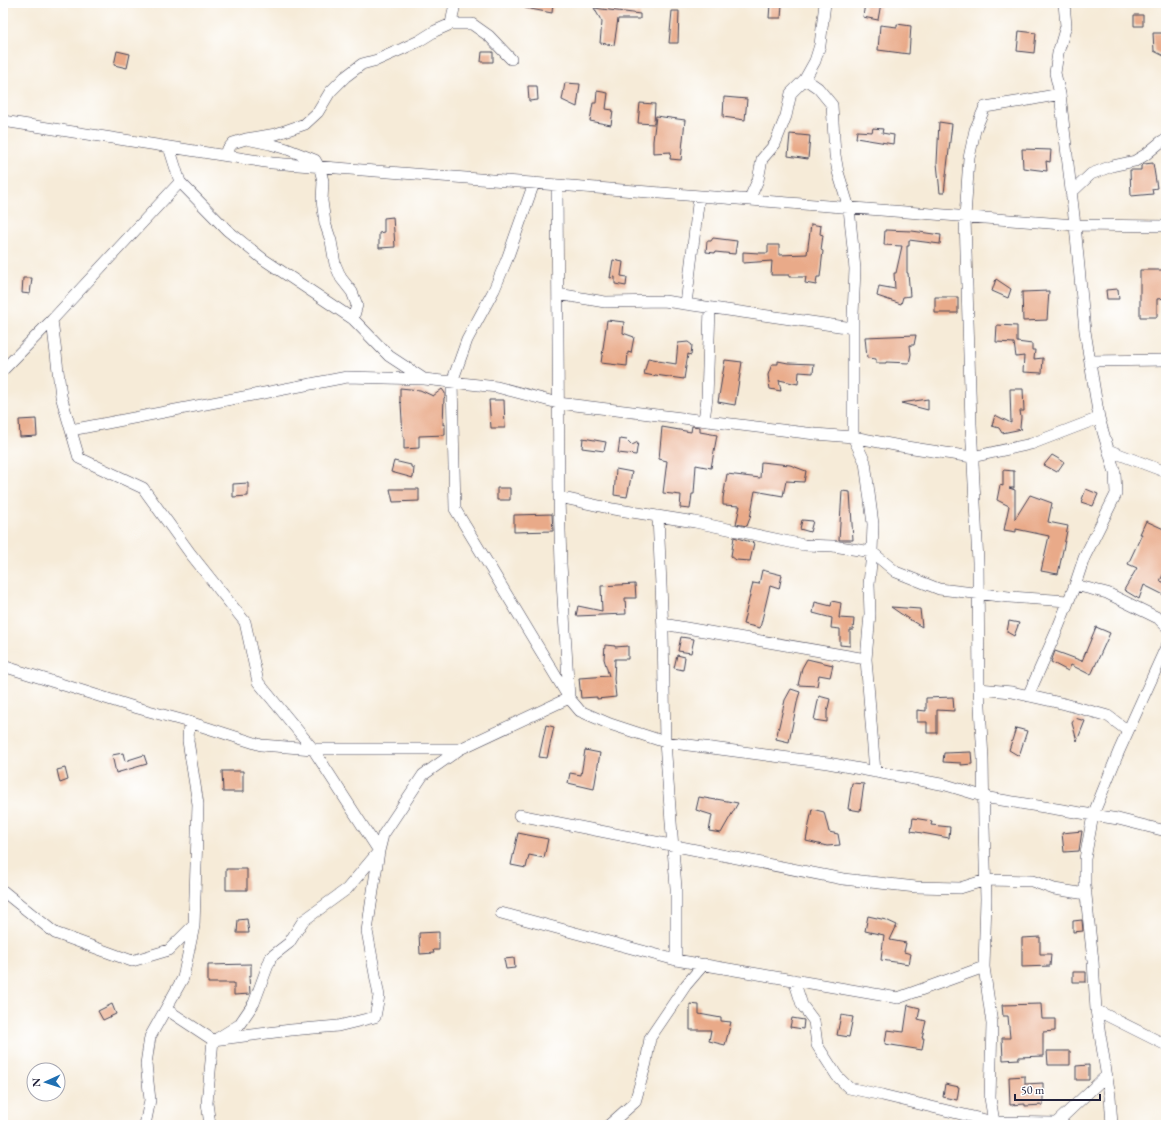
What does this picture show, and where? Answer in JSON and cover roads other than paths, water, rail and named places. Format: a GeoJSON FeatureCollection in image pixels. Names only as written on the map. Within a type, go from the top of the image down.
{"type":"FeatureCollection","features":[{"type":"Feature","properties":{"kind":"street"},"geometry":{"type":"LineString","coordinates":[[452,24],[455,3]]}},
{"type":"Feature","properties":{"kind":"street"},"geometry":{"type":"LineString","coordinates":[[750,200],[758,180],[762,159],[775,144],[786,116],[791,93],[805,79],[815,61],[820,45],[825,3]]}},
{"type":"Feature","properties":{"kind":"street"},"geometry":{"type":"LineString","coordinates":[[1028,696],[1057,630],[1084,558],[1116,494],[1115,473],[1099,418],[1090,361],[1060,94],[1055,73],[1058,53],[1066,26],[1064,3]]}},
{"type":"Feature","properties":{"kind":"street"},"geometry":{"type":"LineString","coordinates":[[223,155],[234,143],[246,139],[276,134],[305,124],[318,112],[330,92],[345,77],[362,64],[377,60],[402,49],[435,31],[452,24],[472,24],[489,36],[511,59]]}},
{"type":"Feature","properties":{"kind":"street"},"geometry":{"type":"LineString","coordinates":[[805,79],[818,88],[832,105],[836,160],[838,172],[849,208],[855,269],[853,328],[853,437],[864,462],[873,524],[869,584],[870,614],[866,659],[875,772]]}},
{"type":"Feature","properties":{"kind":"street"},"geometry":{"type":"LineString","coordinates":[[994,1122],[990,1098],[992,1024],[984,967],[986,880],[983,759],[979,689],[978,562],[972,458],[965,216],[969,158],[975,130],[985,106],[1060,94]]}},
{"type":"Feature","properties":{"kind":"street"},"geometry":{"type":"LineString","coordinates":[[3,121],[272,162],[1075,225],[1166,226]]}},
{"type":"Feature","properties":{"kind":"street"},"geometry":{"type":"LineString","coordinates":[[246,139],[287,149],[315,160],[323,181],[322,201],[325,223],[331,241],[335,264],[341,278],[352,292],[357,305],[353,319]]}},
{"type":"Feature","properties":{"kind":"street"},"geometry":{"type":"LineString","coordinates":[[1072,193],[1091,174],[1112,166],[1135,161],[1162,141],[1166,140]]}},
{"type":"Feature","properties":{"kind":"street"},"geometry":{"type":"LineString","coordinates":[[169,147],[180,182],[227,230],[263,259],[353,319],[389,356],[424,379]]}},
{"type":"Feature","properties":{"kind":"street"},"geometry":{"type":"LineString","coordinates":[[3,370],[52,320],[180,182]]}},
{"type":"Feature","properties":{"kind":"street"},"geometry":{"type":"LineString","coordinates":[[534,183],[507,259],[494,290],[468,340],[452,382],[455,509],[569,698],[580,711],[610,724],[665,742],[828,763],[946,785],[983,797],[1016,804],[1118,819],[1166,831]]}},
{"type":"Feature","properties":{"kind":"street"},"geometry":{"type":"LineString","coordinates":[[557,185],[559,497],[561,564],[569,698]]}},
{"type":"Feature","properties":{"kind":"street"},"geometry":{"type":"LineString","coordinates":[[686,304],[699,196]]}},
{"type":"Feature","properties":{"kind":"street"},"geometry":{"type":"LineString","coordinates":[[558,294],[605,302],[664,301],[853,328]]}},
{"type":"Feature","properties":{"kind":"street"},"geometry":{"type":"LineString","coordinates":[[704,420],[707,398],[710,308]]}},
{"type":"Feature","properties":{"kind":"street"},"geometry":{"type":"LineString","coordinates":[[52,320],[61,396],[79,458],[144,488],[190,553],[245,622],[258,682],[313,749],[379,851]]}},
{"type":"Feature","properties":{"kind":"street"},"geometry":{"type":"LineString","coordinates":[[1090,361],[1166,360]]}},
{"type":"Feature","properties":{"kind":"street"},"geometry":{"type":"LineString","coordinates":[[71,430],[347,377],[424,379],[497,387],[558,403],[815,434],[853,437],[972,458],[1031,444],[1099,418]]}},
{"type":"Feature","properties":{"kind":"street"},"geometry":{"type":"LineString","coordinates":[[1108,450],[1166,472]]}},
{"type":"Feature","properties":{"kind":"street"},"geometry":{"type":"LineString","coordinates":[[559,497],[613,510],[695,522],[804,545],[833,546],[872,552],[896,572],[939,589],[1009,597],[1068,601]]}},
{"type":"Feature","properties":{"kind":"street"},"geometry":{"type":"LineString","coordinates":[[658,516],[663,624],[665,742],[676,888],[676,960]]}},
{"type":"Feature","properties":{"kind":"street"},"geometry":{"type":"LineString","coordinates":[[1075,584],[1107,593],[1158,618],[1166,626]]}},
{"type":"Feature","properties":{"kind":"street"},"geometry":{"type":"LineString","coordinates":[[663,624],[866,659]]}},
{"type":"Feature","properties":{"kind":"street"},"geometry":{"type":"LineString","coordinates":[[1112,1125],[1110,1096],[1096,1010],[1093,961],[1086,894],[1085,859],[1093,815],[1118,751],[1166,647]]}},
{"type":"Feature","properties":{"kind":"street"},"geometry":{"type":"LineString","coordinates":[[3,666],[134,707],[261,744],[313,749],[460,749]]}},
{"type":"Feature","properties":{"kind":"street"},"geometry":{"type":"LineString","coordinates":[[979,689],[1012,692],[1108,716],[1128,730]]}},
{"type":"Feature","properties":{"kind":"street"},"geometry":{"type":"LineString","coordinates":[[166,1009],[214,1040],[291,1030],[338,1026],[375,1017],[379,996],[367,931],[379,851],[383,835],[423,775],[460,749],[569,698]]}},
{"type":"Feature","properties":{"kind":"street"},"geometry":{"type":"LineString","coordinates":[[145,1125],[150,1100],[146,1064],[150,1038],[183,978],[194,926],[198,804],[188,741],[189,722]]}},
{"type":"Feature","properties":{"kind":"street"},"geometry":{"type":"LineString","coordinates":[[519,815],[843,879],[916,888],[960,888],[986,880],[1032,881],[1054,889],[1086,894]]}},
{"type":"Feature","properties":{"kind":"street"},"geometry":{"type":"LineString","coordinates":[[214,1040],[239,1025],[254,1003],[271,957],[289,943],[303,921],[347,889],[379,851]]}},
{"type":"Feature","properties":{"kind":"street"},"geometry":{"type":"LineString","coordinates":[[3,891],[55,933],[132,961],[169,950],[194,926]]}},
{"type":"Feature","properties":{"kind":"street"},"geometry":{"type":"LineString","coordinates":[[501,913],[676,960],[898,998],[984,967]]}},
{"type":"Feature","properties":{"kind":"street"},"geometry":{"type":"LineString","coordinates":[[609,1125],[635,1102],[646,1063],[650,1038],[686,985],[704,964]]}},
{"type":"Feature","properties":{"kind":"street"},"geometry":{"type":"LineString","coordinates":[[794,980],[802,1005],[814,1021],[817,1045],[837,1076],[849,1088],[994,1122],[1058,1124],[1107,1076]]}},
{"type":"Feature","properties":{"kind":"street"},"geometry":{"type":"LineString","coordinates":[[1096,1010],[1166,1045]]}},
{"type":"Feature","properties":{"kind":"street"},"geometry":{"type":"LineString","coordinates":[[210,1125],[207,1103],[214,1040]]}}]}
